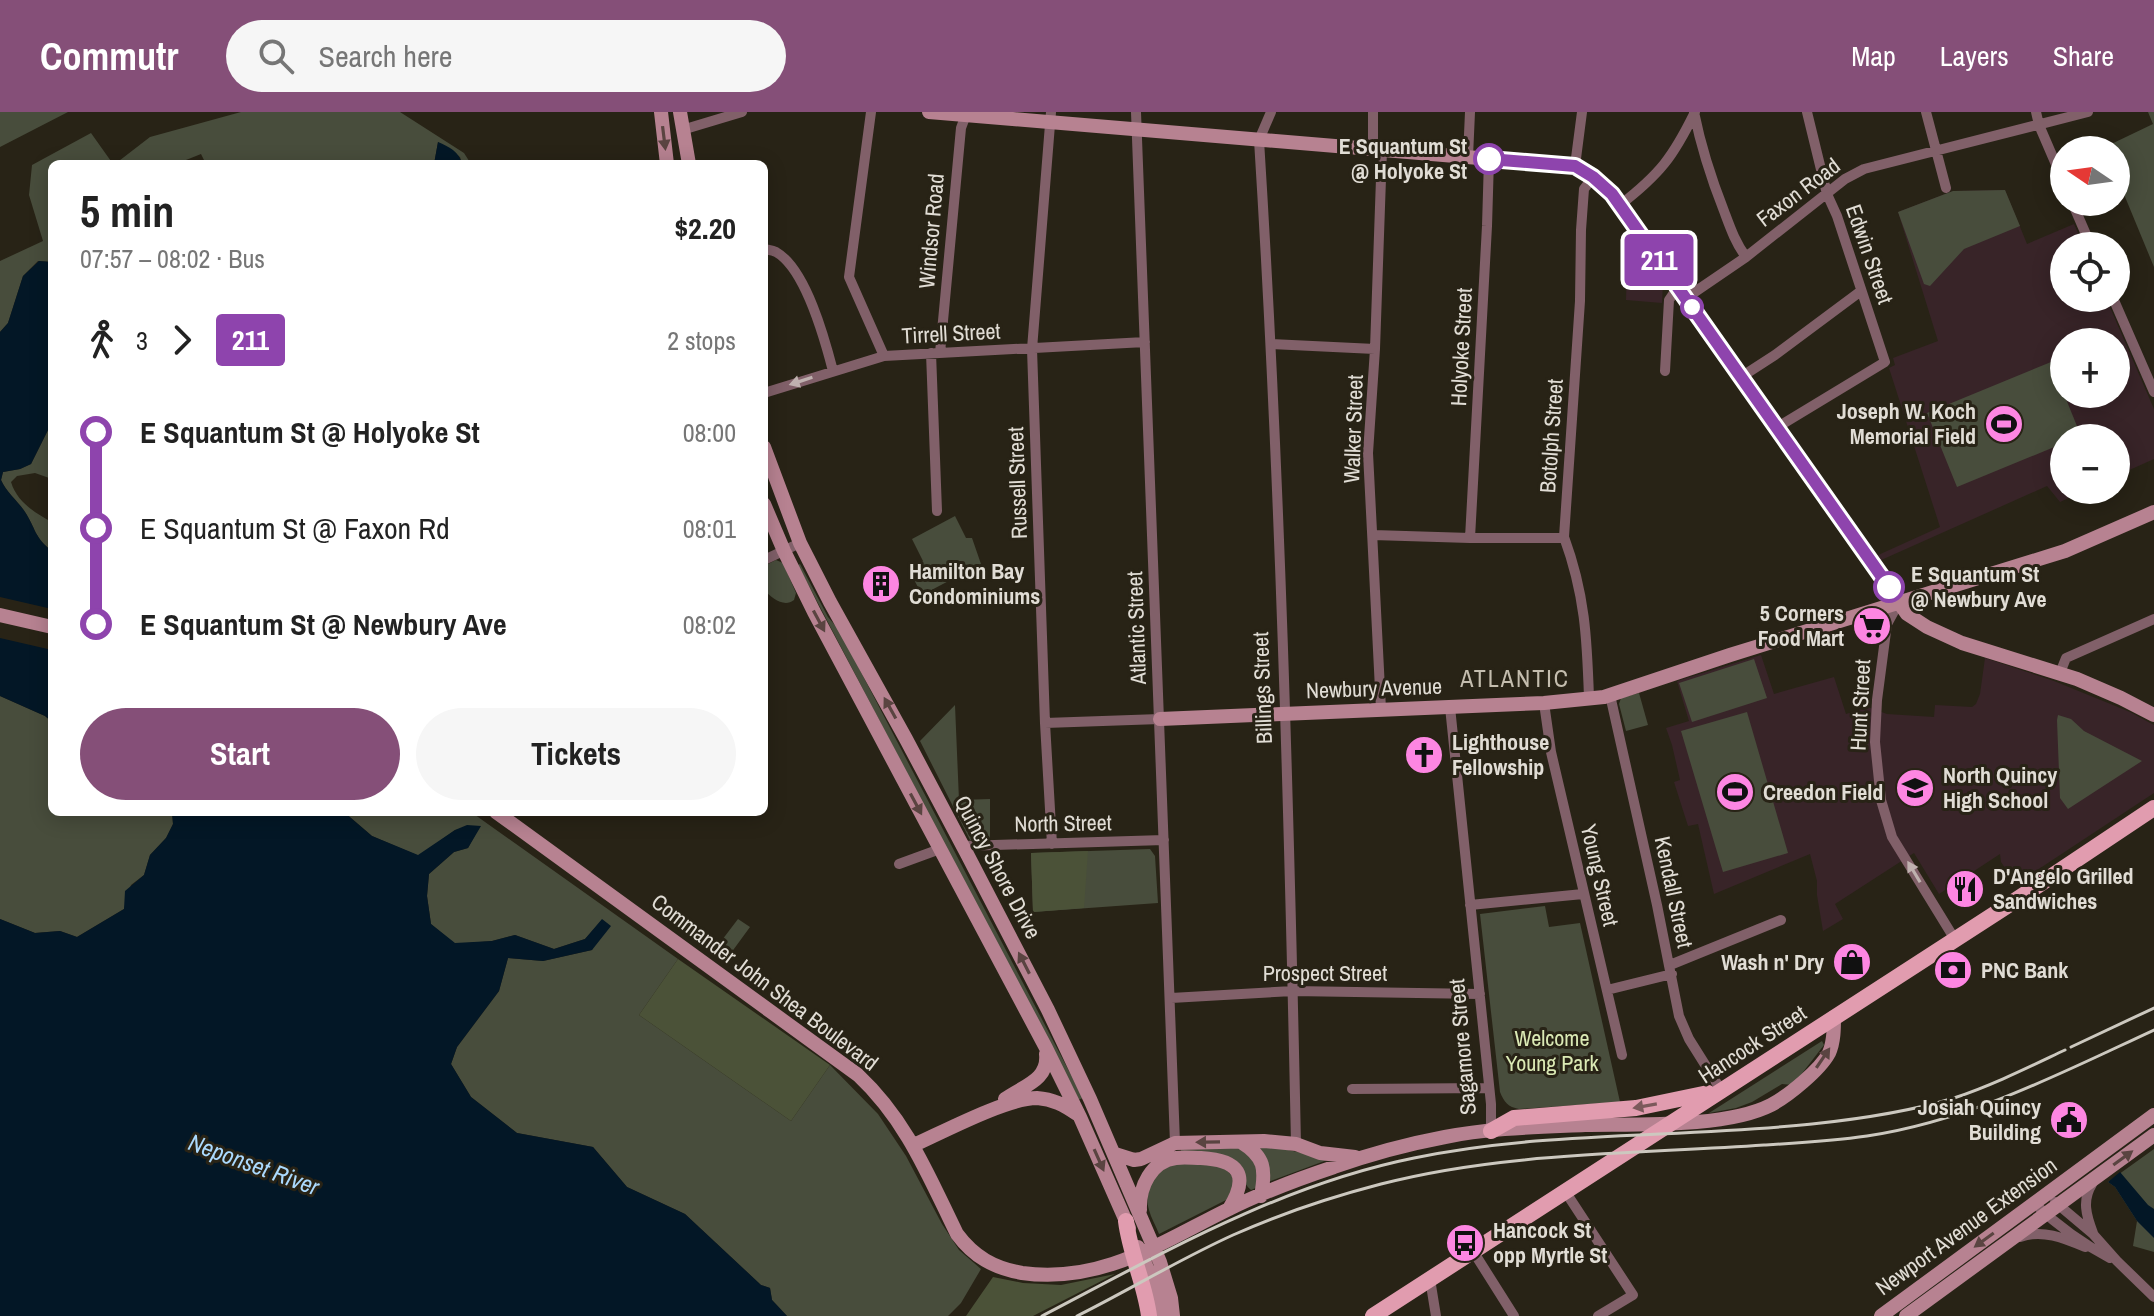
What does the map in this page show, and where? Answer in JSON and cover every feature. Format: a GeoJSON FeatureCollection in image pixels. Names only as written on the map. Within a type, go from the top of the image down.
{"type":"FeatureCollection","features":[{"type":"Feature","properties":{"kind":"main road"},"geometry":{"type":"LineString","coordinates":[[661,112],[667,160]]}},
{"type":"Feature","properties":{"kind":"main road"},"geometry":{"type":"LineString","coordinates":[[680,112],[688,160]]}},
{"type":"Feature","properties":{"kind":"main road"},"geometry":{"type":"LineString","coordinates":[[929,112],[1051,117],[1136,131],[1575,166],[1612,194],[1907,614],[1962,643],[2060,673],[2154,715]]}},
{"type":"Feature","properties":{"kind":"main road","name":"Quincy Shore Drive"},"geometry":{"type":"LineString","coordinates":[[768,458],[800,543],[1048,1010],[1115,1154],[1161,1316]]}},
{"type":"Feature","properties":{"kind":"main road","name":"Newbury Avenue"},"geometry":{"type":"LineString","coordinates":[[1160,719],[1544,703],[1610,695],[2065,551],[2154,512]]}},
{"type":"Feature","properties":{"kind":"main road","name":"Quincy Shore Drive"},"geometry":{"type":"LineString","coordinates":[[768,513],[784,551],[1163,1271],[1173,1316]]}},
{"type":"Feature","properties":{"kind":"main road"},"geometry":{"type":"LineString","coordinates":[[0,615],[48,626]]}},
{"type":"Feature","properties":{"kind":"main road","name":"Hancock Street"},"geometry":{"type":"LineString","coordinates":[[1373,1316],[2154,808]]}},
{"type":"Feature","properties":{"kind":"main road","name":"Commander John Shea Boulevard"},"geometry":{"type":"LineString","coordinates":[[502,816],[858,1075],[891,1110],[914,1145],[965,1245],[989,1263],[1010,1271],[1061,1275],[1102,1269],[1170,1240],[1229,1209],[1338,1165],[1446,1136],[1491,1131]]}},
{"type":"Feature","properties":{"kind":"main road","name":"Sagamore Street"},"geometry":{"type":"LineString","coordinates":[[1491,1131],[1714,1119],[1769,1106],[1794,1091],[1829,1053],[1834,1017]]}},
{"type":"Feature","properties":{"kind":"main road"},"geometry":{"type":"LineString","coordinates":[[985,1113],[1043,1075],[1047,1064],[1046,1048]]}},
{"type":"Feature","properties":{"kind":"main road"},"geometry":{"type":"LineString","coordinates":[[1491,1131],[1514,1118],[1636,1108],[1721,1090]]}},
{"type":"Feature","properties":{"kind":"main road"},"geometry":{"type":"LineString","coordinates":[[914,1145],[1020,1100],[1047,1099],[1063,1104],[1080,1117]]}},
{"type":"Feature","properties":{"kind":"main road","name":"Newport Avenue Extension"},"geometry":{"type":"LineString","coordinates":[[1881,1316],[2154,1115]]}},
{"type":"Feature","properties":{"kind":"main road","name":"Newport Avenue Extension"},"geometry":{"type":"LineString","coordinates":[[1906,1316],[2154,1135]]}},
{"type":"Feature","properties":{"kind":"main road"},"geometry":{"type":"LineString","coordinates":[[1115,1154],[1134,1160],[1175,1143],[1264,1141],[1296,1144],[1320,1153],[1366,1157]]}},
{"type":"Feature","properties":{"kind":"main road"},"geometry":{"type":"LineString","coordinates":[[1241,1142],[1258,1156],[1264,1166],[1261,1196]]}},
{"type":"Feature","properties":{"kind":"main road"},"geometry":{"type":"LineString","coordinates":[[1149,1316],[1130,1245],[1133,1218],[1151,1173],[1160,1164],[1177,1158],[1221,1159],[1239,1174],[1237,1196],[1229,1209]]}},
{"type":"Feature","properties":{"kind":"street"},"geometry":{"type":"LineString","coordinates":[[682,130],[742,112]]}},
{"type":"Feature","properties":{"kind":"street"},"geometry":{"type":"LineString","coordinates":[[871,112],[849,277],[884,356]]}},
{"type":"Feature","properties":{"kind":"street","name":"Atlantic Street"},"geometry":{"type":"LineString","coordinates":[[1136,112],[1175,1143]]}},
{"type":"Feature","properties":{"kind":"street","name":"Billings Street"},"geometry":{"type":"LineString","coordinates":[[1271,112],[1259,140],[1271,344],[1285,714],[1296,1144]]}},
{"type":"Feature","properties":{"kind":"street","name":"Walker Street"},"geometry":{"type":"LineString","coordinates":[[1373,112],[1378,150],[1375,349],[1368,453],[1381,709]]}},
{"type":"Feature","properties":{"kind":"street"},"geometry":{"type":"LineString","coordinates":[[1468,157],[1470,112]]}},
{"type":"Feature","properties":{"kind":"street"},"geometry":{"type":"LineString","coordinates":[[1575,166],[1582,112]]}},
{"type":"Feature","properties":{"kind":"street"},"geometry":{"type":"LineString","coordinates":[[1620,205],[1657,175],[1674,152],[1695,112]]}},
{"type":"Feature","properties":{"kind":"street"},"geometry":{"type":"LineString","coordinates":[[1695,112],[1708,170],[1737,245],[1746,257]]}},
{"type":"Feature","properties":{"kind":"street","name":"Edwin Street"},"geometry":{"type":"LineString","coordinates":[[1776,428],[1885,362],[1827,194],[1807,112]]}},
{"type":"Feature","properties":{"kind":"street"},"geometry":{"type":"LineString","coordinates":[[1926,112],[1946,188]]}},
{"type":"Feature","properties":{"kind":"street"},"geometry":{"type":"LineString","coordinates":[[2036,112],[2050,151]]}},
{"type":"Feature","properties":{"kind":"street","name":"Faxon Road"},"geometry":{"type":"LineString","coordinates":[[1682,292],[1746,257],[1845,179],[1864,169],[2088,112]]}},
{"type":"Feature","properties":{"kind":"street","name":"Windsor Road"},"geometry":{"type":"LineString","coordinates":[[937,511],[936,353],[961,128],[967,114]]}},
{"type":"Feature","properties":{"kind":"street","name":"Russell Street"},"geometry":{"type":"LineString","coordinates":[[1051,117],[1032,349],[1052,844]]}},
{"type":"Feature","properties":{"kind":"street","name":"Holyoke Street"},"geometry":{"type":"LineString","coordinates":[[1470,538],[1489,159]]}},
{"type":"Feature","properties":{"kind":"street","name":"Botolph Street"},"geometry":{"type":"LineString","coordinates":[[1589,698],[1583,602],[1564,538],[1580,301],[1584,189],[1593,177]]}},
{"type":"Feature","properties":{"kind":"street"},"geometry":{"type":"LineString","coordinates":[[768,250],[787,262],[802,283],[815,311],[833,371]]}},
{"type":"Feature","properties":{"kind":"street"},"geometry":{"type":"LineString","coordinates":[[1741,377],[1861,291]]}},
{"type":"Feature","properties":{"kind":"street"},"geometry":{"type":"LineString","coordinates":[[1665,371],[1669,300],[1682,292]]}},
{"type":"Feature","properties":{"kind":"street"},"geometry":{"type":"LineString","coordinates":[[2119,312],[2154,392]]}},
{"type":"Feature","properties":{"kind":"street","name":"Tirrell Street"},"geometry":{"type":"LineString","coordinates":[[768,392],[884,356],[1145,342]]}},
{"type":"Feature","properties":{"kind":"street"},"geometry":{"type":"LineString","coordinates":[[1271,344],[1375,349]]}},
{"type":"Feature","properties":{"kind":"street"},"geometry":{"type":"LineString","coordinates":[[1373,535],[1564,538]]}},
{"type":"Feature","properties":{"kind":"street"},"geometry":{"type":"LineString","coordinates":[[768,558],[800,543]]}},
{"type":"Feature","properties":{"kind":"street","name":"Hunt Street"},"geometry":{"type":"LineString","coordinates":[[1899,602],[1887,624],[1877,700],[1875,742],[1881,800],[1892,837],[1954,938]]}},
{"type":"Feature","properties":{"kind":"street"},"geometry":{"type":"LineString","coordinates":[[2060,673],[2066,658],[2154,619]]}},
{"type":"Feature","properties":{"kind":"street","name":"Kendall Street"},"geometry":{"type":"LineString","coordinates":[[1610,695],[1679,1016],[1721,1090]]}},
{"type":"Feature","properties":{"kind":"street","name":"Young Street"},"geometry":{"type":"LineString","coordinates":[[1544,703],[1551,752],[1622,1055]]}},
{"type":"Feature","properties":{"kind":"street","name":"Sagamore Street"},"geometry":{"type":"LineString","coordinates":[[1450,707],[1491,1104],[1491,1131]]}},
{"type":"Feature","properties":{"kind":"street","name":"Newbury Avenue"},"geometry":{"type":"LineString","coordinates":[[1045,723],[1160,719]]}},
{"type":"Feature","properties":{"kind":"street","name":"North Street"},"geometry":{"type":"LineString","coordinates":[[963,846],[1164,840]]}},
{"type":"Feature","properties":{"kind":"street"},"geometry":{"type":"LineString","coordinates":[[899,864],[940,849]]}},
{"type":"Feature","properties":{"kind":"street"},"geometry":{"type":"LineString","coordinates":[[1470,905],[1583,894]]}},
{"type":"Feature","properties":{"kind":"street"},"geometry":{"type":"LineString","coordinates":[[1607,990],[1671,970],[1781,920]]}},
{"type":"Feature","properties":{"kind":"street","name":"Prospect Street"},"geometry":{"type":"LineString","coordinates":[[1171,998],[1293,991],[1480,994]]}},
{"type":"Feature","properties":{"kind":"street"},"geometry":{"type":"LineString","coordinates":[[1352,1089],[1489,1088]]}},
{"type":"Feature","properties":{"kind":"street"},"geometry":{"type":"LineString","coordinates":[[2093,1234],[2085,1204],[2096,1177]]}},
{"type":"Feature","properties":{"kind":"street"},"geometry":{"type":"LineString","coordinates":[[1565,1191],[1633,1295],[1598,1316]]}},
{"type":"Feature","properties":{"kind":"street"},"geometry":{"type":"LineString","coordinates":[[2040,1198],[2099,1252]]}},
{"type":"Feature","properties":{"kind":"street"},"geometry":{"type":"LineString","coordinates":[[2052,1209],[2093,1234],[2154,1297]]}},
{"type":"Feature","properties":{"kind":"street"},"geometry":{"type":"LineString","coordinates":[[2010,1240],[2030,1233],[2042,1233],[2071,1241],[2117,1261]]}},
{"type":"Feature","properties":{"kind":"street"},"geometry":{"type":"LineString","coordinates":[[1473,1251],[1514,1316]]}},
{"type":"Feature","properties":{"kind":"street"},"geometry":{"type":"LineString","coordinates":[[1430,1279],[1436,1316]]}},
{"type":"Feature","properties":{"kind":"shaded area"},"geometry":{"type":"Polygon","coordinates":[[[2005,190],[2027,244],[2050,234],[2050,312],[2112,312],[2119,328],[2050,328],[2050,408],[2130,408],[2130,354],[2154,409],[2154,459],[2130,470],[2130,424],[2050,424],[2050,490],[2047,486],[1879,561],[1876,556],[1940,527],[1889,368],[1895,365],[1893,358],[1938,341],[1898,212],[1953,191],[2005,190]]]}},
{"type":"Feature","properties":{"kind":"shaded area"},"geometry":{"type":"Polygon","coordinates":[[[2074,224],[2078,232],[2055,232],[2074,224]]]}},
{"type":"Feature","properties":{"kind":"shaded area"},"geometry":{"type":"Polygon","coordinates":[[[1628,235],[1663,283],[1662,303],[1626,300],[1628,235]]]}},
{"type":"Feature","properties":{"kind":"shaded area","name":"North Quincy High School"},"geometry":{"type":"Polygon","coordinates":[[[1761,655],[1774,694],[1834,677],[1846,714],[1868,707],[1887,714],[1934,717],[1935,705],[1972,707],[1980,694],[1985,658],[2054,681],[2154,725],[2154,793],[2016,884],[2001,862],[2000,854],[1939,894],[1914,853],[1835,904],[1843,919],[1823,931],[1817,881],[1810,854],[1714,894],[1698,824],[1688,826],[1674,782],[1680,780],[1666,728],[1689,721],[1677,681],[1761,655]]]}},
{"type":"Feature","properties":{"kind":"green space"},"geometry":{"type":"Polygon","coordinates":[[[0,112],[68,112],[0,147],[0,112]]]}},
{"type":"Feature","properties":{"kind":"green space"},"geometry":{"type":"Polygon","coordinates":[[[241,112],[400,112],[464,153],[468,160],[461,160],[438,142],[435,160],[204,160],[201,154],[186,160],[120,160],[150,137],[241,112]]]}},
{"type":"Feature","properties":{"kind":"green space"},"geometry":{"type":"Polygon","coordinates":[[[2148,112],[2154,112],[2154,267],[2130,209],[2128,136],[2153,124],[2148,112]]]}},
{"type":"Feature","properties":{"kind":"green space"},"geometry":{"type":"Polygon","coordinates":[[[91,133],[110,160],[48,160],[48,262],[38,261],[23,276],[8,323],[0,332],[0,261],[43,241],[29,195],[32,165],[91,133]]]}},
{"type":"Feature","properties":{"kind":"green space"},"geometry":{"type":"Polygon","coordinates":[[[2005,190],[2020,226],[1964,249],[1930,286],[1924,284],[1898,212],[1953,191],[2005,190]]]}},
{"type":"Feature","properties":{"kind":"green space","name":"Joseph W. Koch Memorial Field"},"geometry":{"type":"Polygon","coordinates":[[[2050,362],[2050,408],[2070,408],[2076,424],[2050,424],[2050,449],[1957,487],[1927,413],[2050,362]]]}},
{"type":"Feature","properties":{"kind":"green space"},"geometry":{"type":"Polygon","coordinates":[[[48,430],[48,478],[35,473],[17,476],[11,482],[22,501],[48,520],[48,548],[1,480],[3,472],[31,464],[48,430]]]}},
{"type":"Feature","properties":{"kind":"green space"},"geometry":{"type":"Polygon","coordinates":[[[955,516],[966,538],[972,538],[981,564],[922,595],[910,572],[923,561],[912,539],[955,516]]]}},
{"type":"Feature","properties":{"kind":"green space"},"geometry":{"type":"Polygon","coordinates":[[[776,560],[783,563],[796,593],[794,600],[786,603],[778,601],[768,593],[768,564],[776,560]]]}},
{"type":"Feature","properties":{"kind":"green space"},"geometry":{"type":"Polygon","coordinates":[[[800,564],[828,617],[839,630],[1083,1098],[1078,1100],[800,564]]]}},
{"type":"Feature","properties":{"kind":"green space"},"geometry":{"type":"Polygon","coordinates":[[[1754,659],[1767,698],[1692,722],[1679,683],[1754,659]]]}},
{"type":"Feature","properties":{"kind":"green space"},"geometry":{"type":"Polygon","coordinates":[[[1639,693],[1648,725],[1626,731],[1619,704],[1621,698],[1639,693]]]}},
{"type":"Feature","properties":{"kind":"green space"},"geometry":{"type":"Polygon","coordinates":[[[0,696],[48,719],[48,816],[172,816],[173,824],[166,838],[150,855],[144,875],[131,885],[124,909],[77,937],[60,931],[35,933],[0,919],[0,696]]]}},
{"type":"Feature","properties":{"kind":"green space"},"geometry":{"type":"Polygon","coordinates":[[[955,705],[959,800],[990,799],[990,840],[970,840],[920,741],[955,705]]]}},
{"type":"Feature","properties":{"kind":"green space","name":"Creedon Field"},"geometry":{"type":"Polygon","coordinates":[[[1747,712],[1788,853],[1723,872],[1681,731],[1747,712]]]}},
{"type":"Feature","properties":{"kind":"green space"},"geometry":{"type":"Polygon","coordinates":[[[2058,715],[2071,719],[2084,731],[2142,761],[2068,809],[2060,798],[2058,715]]]}},
{"type":"Feature","properties":{"kind":"green space"},"geometry":{"type":"Polygon","coordinates":[[[349,816],[477,816],[678,959],[639,1015],[791,1121],[830,1065],[878,1114],[906,1156],[959,1250],[981,1269],[961,1303],[948,1316],[787,1316],[772,1300],[770,1288],[761,1285],[685,1214],[627,1187],[593,1147],[517,1133],[471,1097],[451,1064],[457,1047],[499,991],[508,958],[543,961],[592,950],[602,920],[585,939],[554,949],[515,935],[492,941],[455,944],[431,924],[427,896],[429,874],[454,852],[468,848],[480,826],[455,830],[419,856],[372,836],[349,816]]]}},
{"type":"Feature","properties":{"kind":"green space"},"geometry":{"type":"Polygon","coordinates":[[[1150,849],[1155,856],[1158,903],[1033,912],[1031,853],[1150,849]]]}},
{"type":"Feature","properties":{"kind":"green space"},"geometry":{"type":"Polygon","coordinates":[[[1088,851],[1084,908],[1033,912],[1031,853],[1088,851]]]}},
{"type":"Feature","properties":{"kind":"green space","name":"Welcome Young Park"},"geometry":{"type":"Polygon","coordinates":[[[1545,906],[1549,927],[1580,923],[1620,1102],[1519,1109],[1507,1104],[1500,1092],[1480,914],[1545,906]]]}},
{"type":"Feature","properties":{"kind":"green space"},"geometry":{"type":"Polygon","coordinates":[[[738,919],[750,927],[731,953],[719,944],[738,919]]]}},
{"type":"Feature","properties":{"kind":"green space"},"geometry":{"type":"Polygon","coordinates":[[[678,959],[830,1065],[791,1121],[639,1015],[678,959]]]}},
{"type":"Feature","properties":{"kind":"green space"},"geometry":{"type":"Polygon","coordinates":[[[1822,1041],[1824,1045],[1793,1085],[1782,1084],[1752,1102],[1709,1113],[1822,1041]]]}},
{"type":"Feature","properties":{"kind":"green space"},"geometry":{"type":"Polygon","coordinates":[[[1257,1147],[1279,1148],[1330,1159],[1268,1182],[1257,1147]]]}},
{"type":"Feature","properties":{"kind":"green space"},"geometry":{"type":"Polygon","coordinates":[[[1239,1148],[1258,1163],[1258,1187],[1251,1190],[1239,1166],[1228,1157],[1181,1153],[1181,1149],[1239,1148]]]}},
{"type":"Feature","properties":{"kind":"green space"},"geometry":{"type":"Polygon","coordinates":[[[2154,1149],[2154,1252],[2133,1246],[2137,1221],[2115,1187],[2108,1182],[2154,1149]]]}},
{"type":"Feature","properties":{"kind":"green space"},"geometry":{"type":"Polygon","coordinates":[[[1179,1162],[1221,1164],[1233,1177],[1234,1186],[1228,1199],[1159,1234],[1147,1202],[1150,1186],[1165,1168],[1179,1162]]]}},
{"type":"Feature","properties":{"kind":"green space"},"geometry":{"type":"Polygon","coordinates":[[[1115,1274],[1033,1316],[966,1316],[993,1277],[1023,1283],[1061,1285],[1115,1274]]]}},
{"type":"Feature","properties":{"kind":"water"},"geometry":{"type":"Polygon","coordinates":[[[438,142],[450,148],[461,160],[435,160],[438,142]]]}},
{"type":"Feature","properties":{"kind":"water"},"geometry":{"type":"Polygon","coordinates":[[[39,261],[48,262],[48,430],[31,464],[3,472],[1,480],[48,548],[48,608],[0,597],[0,332],[8,323],[23,276],[39,261]]]}},
{"type":"Feature","properties":{"kind":"water"},"geometry":{"type":"Polygon","coordinates":[[[0,638],[48,649],[48,719],[0,696],[0,638]]]}},
{"type":"Feature","properties":{"kind":"water","name":"Neponset River"},"geometry":{"type":"Polygon","coordinates":[[[172,816],[349,816],[372,836],[418,855],[455,830],[467,825],[481,826],[468,848],[454,852],[429,874],[427,896],[431,924],[455,943],[492,941],[515,935],[554,949],[585,939],[602,919],[611,926],[592,950],[543,961],[508,958],[499,991],[457,1047],[451,1064],[471,1097],[517,1133],[593,1147],[627,1187],[685,1214],[761,1285],[770,1288],[772,1300],[787,1316],[0,1316],[0,919],[35,933],[60,931],[77,937],[124,909],[125,891],[144,875],[150,855],[166,838],[173,824],[172,816]]]}},
{"type":"Feature","properties":{"kind":"water"},"geometry":{"type":"Polygon","coordinates":[[[2120,1172],[2154,1209],[2154,1238],[2108,1182],[2120,1172]]]}},
{"type":"Feature","properties":{"kind":"railway"},"geometry":{"type":"LineString","coordinates":[[2071,1047],[2154,1008]]}},
{"type":"Feature","properties":{"kind":"railway"},"geometry":{"type":"LineString","coordinates":[[1077,1316],[1233,1235],[1343,1194],[1428,1174],[1523,1160],[1816,1142],[1905,1129],[2014,1094],[2154,1030]]}},
{"type":"Feature","properties":{"kind":"railway"},"geometry":{"type":"LineString","coordinates":[[1042,1316],[1222,1224],[1316,1185],[1364,1170],[1463,1149],[1512,1143],[1763,1128],[1884,1114],[1968,1093],[2065,1050]]}},
{"type":"Feature","properties":{"kind":"bus line","name":"211"},"geometry":{"type":"LineString","coordinates":[[1489,159],[1575,166],[1612,194],[1889,587]]}},
{"type":"Feature","properties":{"kind":"place","name":"E Squantum St @ Holyoke St"},"geometry":{"type":"Point","coordinates":[1489,159]}},
{"type":"Feature","properties":{"kind":"place","name":"Joseph W. Koch Memorial Field"},"geometry":{"type":"Point","coordinates":[2004,424]}},
{"type":"Feature","properties":{"kind":"place","name":"Hamilton Bay Condominiums"},"geometry":{"type":"Point","coordinates":[881,584]}},
{"type":"Feature","properties":{"kind":"place","name":"E Squantum St @ Newbury Ave"},"geometry":{"type":"Point","coordinates":[1889,587]}},
{"type":"Feature","properties":{"kind":"place","name":"5 Corners Food Mart"},"geometry":{"type":"Point","coordinates":[1872,626]}},
{"type":"Feature","properties":{"kind":"place","name":"Lighthouse Fellowship"},"geometry":{"type":"Point","coordinates":[1424,755]}},
{"type":"Feature","properties":{"kind":"place","name":"North Quincy High School"},"geometry":{"type":"Point","coordinates":[1915,788]}},
{"type":"Feature","properties":{"kind":"place","name":"Creedon Field"},"geometry":{"type":"Point","coordinates":[1735,792]}},
{"type":"Feature","properties":{"kind":"place","name":"D'Angelo Grilled Sandwiches"},"geometry":{"type":"Point","coordinates":[1965,889]}},
{"type":"Feature","properties":{"kind":"place","name":"Wash n' Dry"},"geometry":{"type":"Point","coordinates":[1852,962]}},
{"type":"Feature","properties":{"kind":"place","name":"PNC Bank"},"geometry":{"type":"Point","coordinates":[1953,970]}},
{"type":"Feature","properties":{"kind":"place","name":"Josiah Quincy Building"},"geometry":{"type":"Point","coordinates":[2069,1120]}},
{"type":"Feature","properties":{"kind":"place","name":"Hancock St opp Myrtle St"},"geometry":{"type":"Point","coordinates":[1465,1243]}},
{"type":"Feature","properties":{"kind":"district","name":"ATLANTIC"},"geometry":{"type":"Point","coordinates":[1515,678]}}]}
